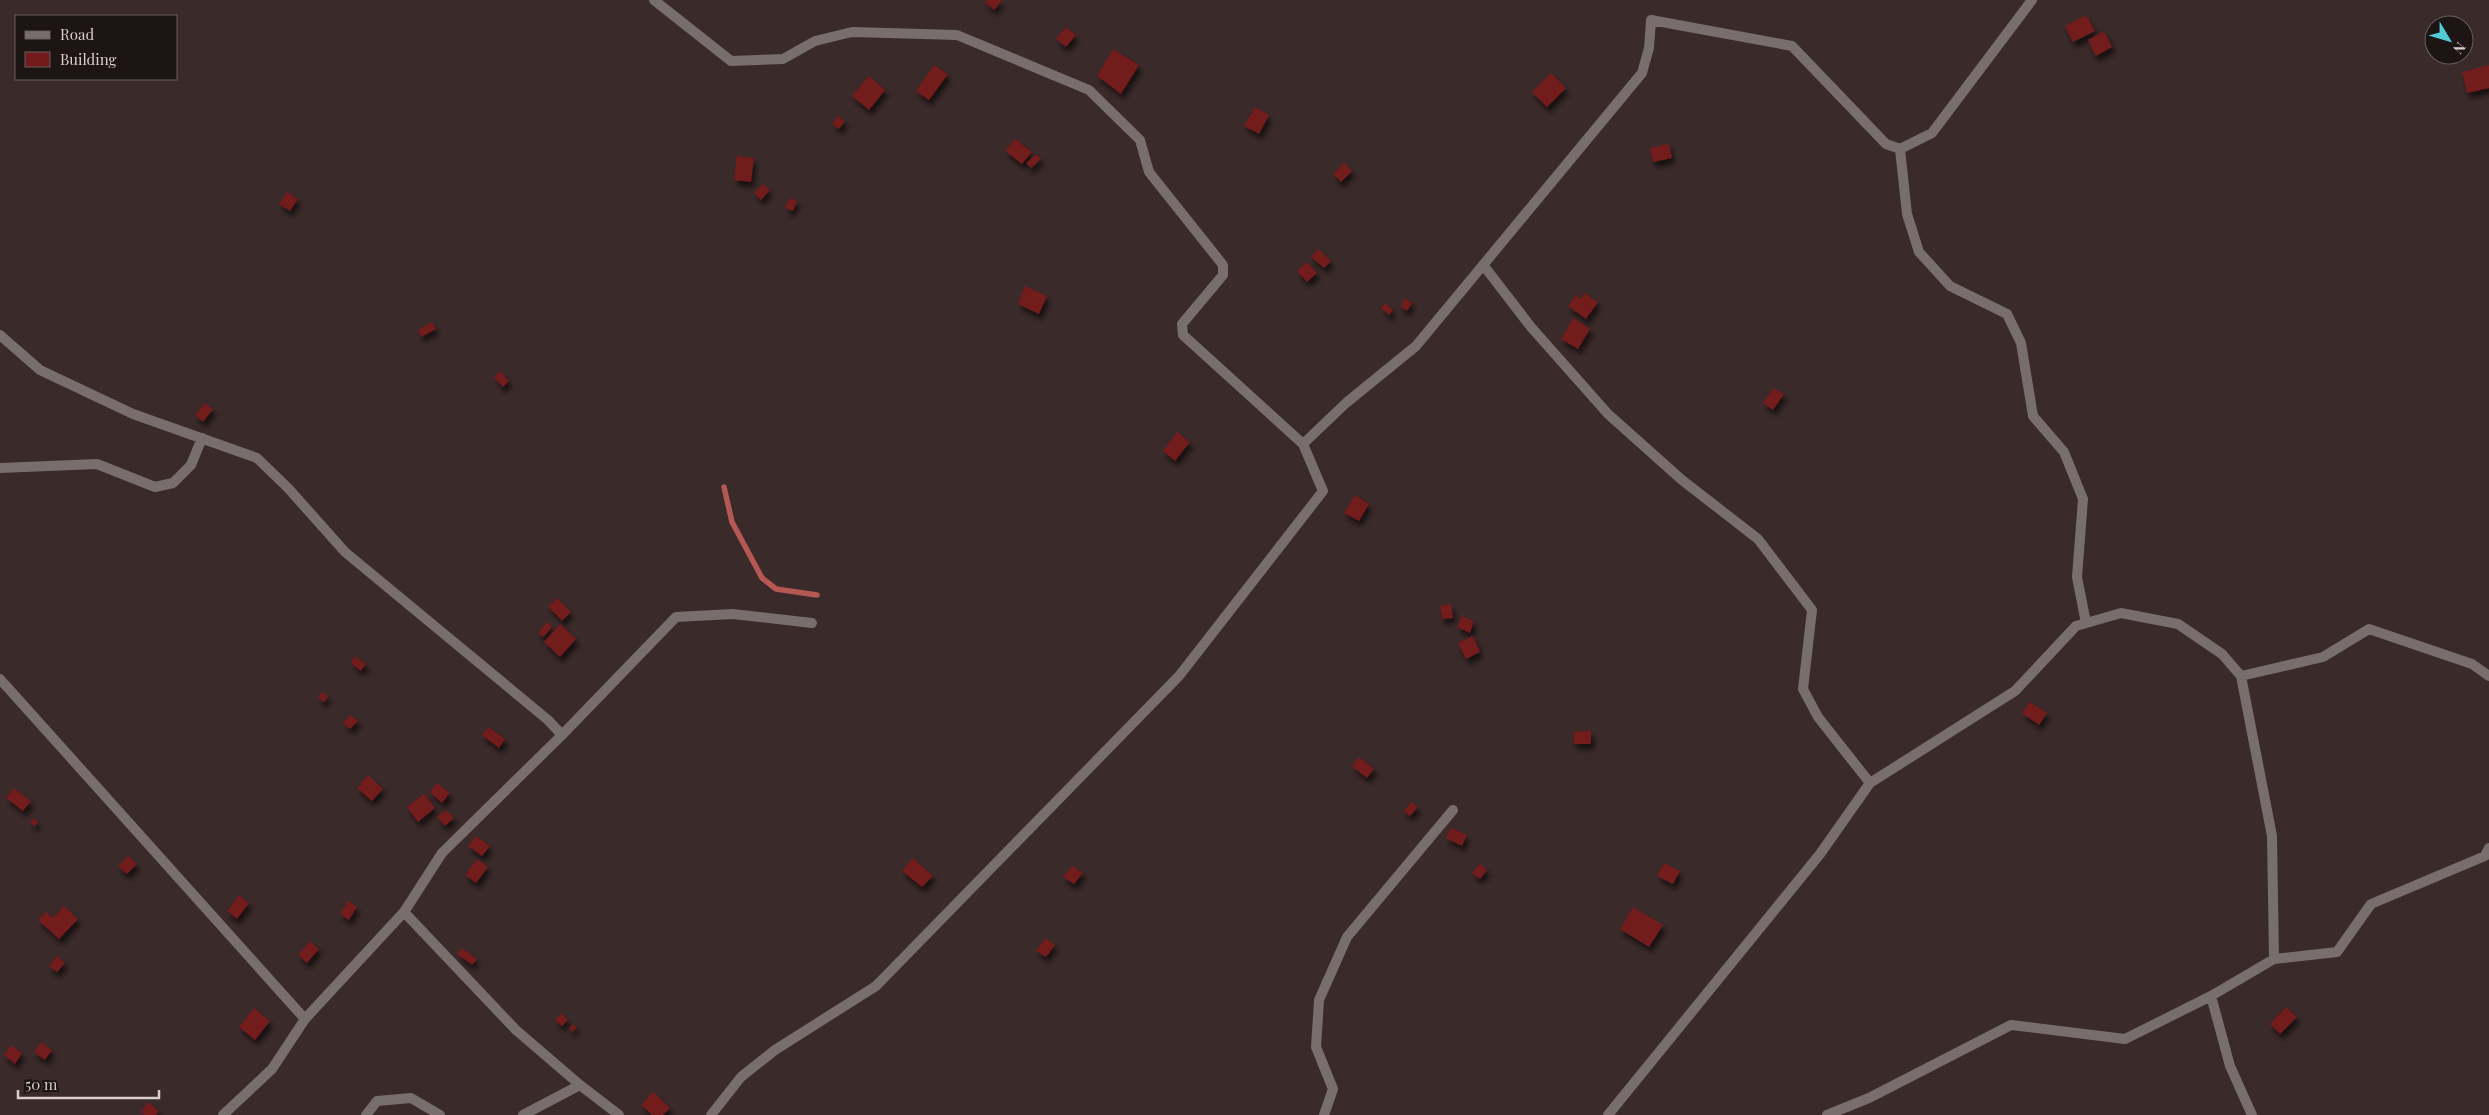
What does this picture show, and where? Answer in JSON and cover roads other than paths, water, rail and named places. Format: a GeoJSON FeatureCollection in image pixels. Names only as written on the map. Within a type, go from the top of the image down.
{"type":"FeatureCollection","features":[{"type":"Feature","properties":{"kind":"street"},"geometry":{"type":"LineString","coordinates":[[654,0],[731,61],[783,58],[816,40],[852,32],[957,35],[1089,90],[1140,140],[1149,172],[1223,264],[1223,275],[1182,324],[1183,335],[1303,444],[1322,491],[1179,676],[876,986],[775,1050],[741,1077],[711,1115]]}},
{"type":"Feature","properties":{"kind":"street"},"geometry":{"type":"LineString","coordinates":[[1303,444],[1346,403],[1416,346],[1484,266],[1642,73],[1649,48],[1651,20],[1792,46],[1886,144],[1900,149],[1932,133],[2032,0]]}},
{"type":"Feature","properties":{"kind":"street"},"geometry":{"type":"LineString","coordinates":[[1900,149],[1907,214],[1919,252],[1950,286],[2007,314],[2021,342],[2033,416],[2064,452],[2083,499],[2077,577],[2086,623]]}},
{"type":"Feature","properties":{"kind":"street"},"geometry":{"type":"LineString","coordinates":[[1484,266],[1530,327],[1608,414],[1682,480],[1758,539],[1812,610],[1803,689],[1818,717],[1870,783]]}},
{"type":"Feature","properties":{"kind":"street"},"geometry":{"type":"LineString","coordinates":[[0,335],[40,370],[133,414],[257,458],[288,488],[345,552],[548,720],[562,735]]}},
{"type":"Feature","properties":{"kind":"street"},"geometry":{"type":"LineString","coordinates":[[0,468],[97,464],[155,487],[173,483],[191,465],[202,438]]}},
{"type":"Feature","properties":{"kind":"street"},"geometry":{"type":"LineString","coordinates":[[1608,1115],[1820,854],[1870,783],[2015,691],[2076,626],[2121,613],[2178,624],[2222,654],[2241,676],[2272,836],[2274,959]]}},
{"type":"Feature","properties":{"kind":"street"},"geometry":{"type":"LineString","coordinates":[[224,1115],[272,1069],[305,1019],[404,912],[442,853],[562,735],[676,617],[733,614],[812,623]]}},
{"type":"Feature","properties":{"kind":"street"},"geometry":{"type":"LineString","coordinates":[[2241,676],[2323,657],[2369,629],[2472,664],[2489,676]]}},
{"type":"Feature","properties":{"kind":"street"},"geometry":{"type":"LineString","coordinates":[[0,679],[305,1019]]}},
{"type":"Feature","properties":{"kind":"street"},"geometry":{"type":"LineString","coordinates":[[1324,1115],[1333,1089],[1316,1047],[1319,1000],[1347,937],[1453,810]]}},
{"type":"Feature","properties":{"kind":"street"},"geometry":{"type":"LineString","coordinates":[[1827,1115],[1869,1098],[2011,1025],[2125,1039],[2211,996],[2274,959],[2337,952],[2370,904],[2485,856],[2489,848]]}},
{"type":"Feature","properties":{"kind":"street"},"geometry":{"type":"LineString","coordinates":[[404,912],[516,1030],[580,1085],[620,1115]]}},
{"type":"Feature","properties":{"kind":"street"},"geometry":{"type":"LineString","coordinates":[[2211,996],[2230,1066],[2252,1115]]}},
{"type":"Feature","properties":{"kind":"street"},"geometry":{"type":"LineString","coordinates":[[523,1115],[580,1085]]}},
{"type":"Feature","properties":{"kind":"street"},"geometry":{"type":"LineString","coordinates":[[366,1115],[377,1101],[411,1098],[440,1115]]}},
{"type":"Feature","properties":{"kind":"waterway"},"geometry":{"type":"LineString","coordinates":[[724,487],[732,522],[762,578],[776,589],[817,595]]}}]}
